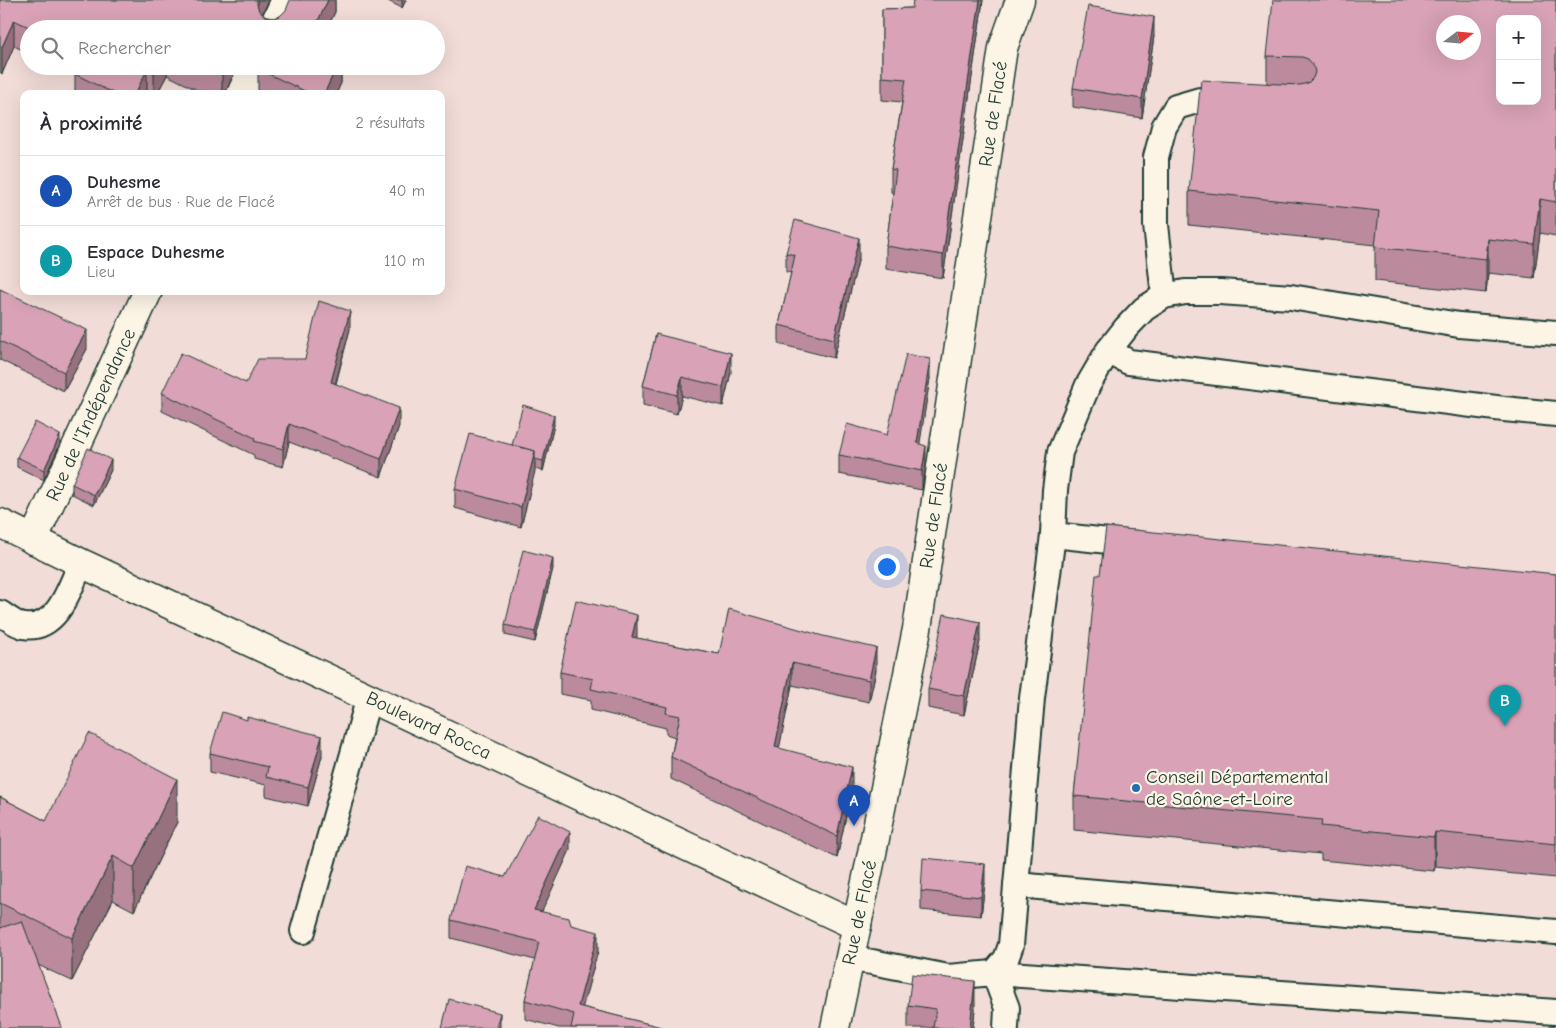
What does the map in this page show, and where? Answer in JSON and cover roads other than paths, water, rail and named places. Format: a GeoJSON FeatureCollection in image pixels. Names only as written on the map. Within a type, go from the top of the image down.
{"type":"FeatureCollection","features":[{"type":"Feature","properties":{"kind":"street"},"geometry":{"type":"LineString","coordinates":[[276,20],[286,0]]}},
{"type":"Feature","properties":{"kind":"street","name":"Rue de Flacé"},"geometry":{"type":"LineString","coordinates":[[836,1028],[917,629],[1003,48],[1020,0]]}},
{"type":"Feature","properties":{"kind":"street"},"geometry":{"type":"LineString","coordinates":[[243,90],[250,75]]}},
{"type":"Feature","properties":{"kind":"street","name":"Rue de l'Indépendance"},"geometry":{"type":"LineString","coordinates":[[33,540],[146,295]]}},
{"type":"Feature","properties":{"kind":"street","name":"Boulevard Rocca"},"geometry":{"type":"LineString","coordinates":[[0,523],[81,563],[857,926]]}},
{"type":"Feature","properties":{"kind":"lane"},"geometry":{"type":"LineString","coordinates":[[1164,296],[1156,225],[1156,157],[1164,128],[1176,107],[1200,100],[1255,102]]}},
{"type":"Feature","properties":{"kind":"lane"},"geometry":{"type":"LineString","coordinates":[[994,973],[1006,959],[1011,945],[1032,698],[1053,535],[1055,490],[1060,452],[1088,385],[1108,351],[1126,328],[1144,309],[1164,296],[1185,292],[1220,292],[1291,298],[1459,324],[1556,333]]}},
{"type":"Feature","properties":{"kind":"lane"},"geometry":{"type":"LineString","coordinates":[[1108,351],[1129,362],[1556,414]]}},
{"type":"Feature","properties":{"kind":"lane"},"geometry":{"type":"LineString","coordinates":[[1053,535],[1162,547]]}},
{"type":"Feature","properties":{"kind":"lane"},"geometry":{"type":"LineString","coordinates":[[0,613],[23,626],[42,625],[62,607],[81,563]]}},
{"type":"Feature","properties":{"kind":"lane"},"geometry":{"type":"LineString","coordinates":[[302,931],[369,697]]}},
{"type":"Feature","properties":{"kind":"lane"},"geometry":{"type":"LineString","coordinates":[[1016,884],[1556,932]]}},
{"type":"Feature","properties":{"kind":"lane"},"geometry":{"type":"LineString","coordinates":[[850,959],[948,977],[994,973],[1556,1012]]}},
{"type":"Feature","properties":{"kind":"lane"},"geometry":{"type":"LineString","coordinates":[[994,973],[1007,1008],[1006,1028]]}},
{"type":"Feature","properties":{"kind":"place","name":"Espace Duhesme"},"geometry":{"type":"Point","coordinates":[1505,726]}},
{"type":"Feature","properties":{"kind":"place","name":"Conseil Départemental de Saône-et-Loire"},"geometry":{"type":"Point","coordinates":[1136,788]}},
{"type":"Feature","properties":{"kind":"place","name":"Duhesme"},"geometry":{"type":"Point","coordinates":[854,826]}}]}
